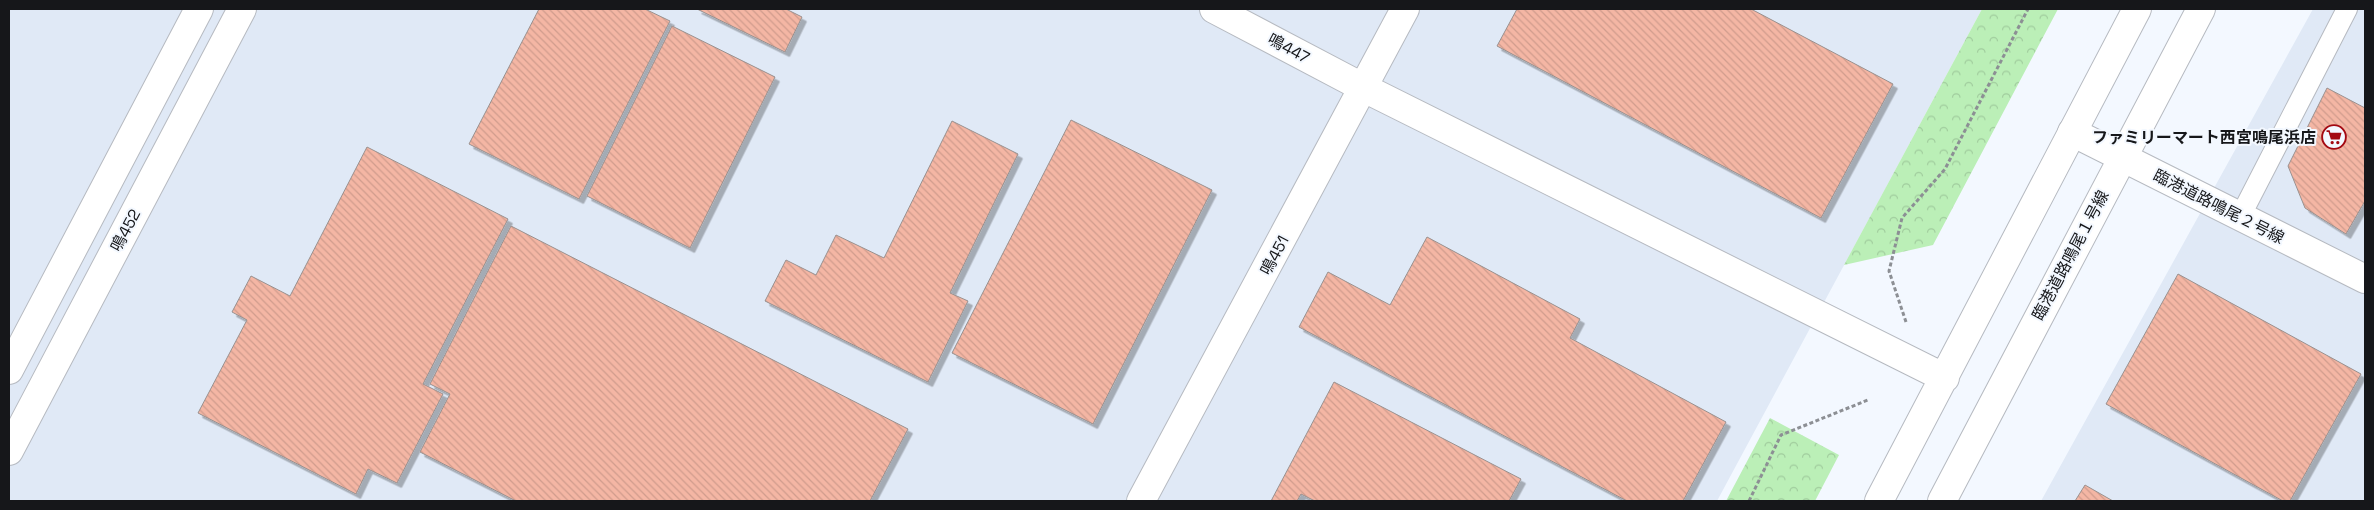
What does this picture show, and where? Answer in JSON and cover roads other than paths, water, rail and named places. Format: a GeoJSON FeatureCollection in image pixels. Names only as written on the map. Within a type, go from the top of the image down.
{"type":"FeatureCollection","features":[{"type":"Feature","properties":{"kind":"street"},"geometry":{"type":"LineString","coordinates":[[9,370],[199,9]]}},
{"type":"Feature","properties":{"kind":"street","name":"鳴452"},"geometry":{"type":"LineString","coordinates":[[9,451],[242,9]]}},
{"type":"Feature","properties":{"kind":"street","name":"鳴447"},"geometry":{"type":"LineString","coordinates":[[1214,9],[1364,88],[1944,378]]}},
{"type":"Feature","properties":{"kind":"street","name":"鳴451"},"geometry":{"type":"LineString","coordinates":[[1141,501],[1405,9]]}},
{"type":"Feature","properties":{"kind":"street"},"geometry":{"type":"LineString","coordinates":[[1878,501],[2137,9]]}},
{"type":"Feature","properties":{"kind":"street","name":"臨港道路鳴尾１号線"},"geometry":{"type":"LineString","coordinates":[[1942,501],[2121,157],[2201,9]]}},
{"type":"Feature","properties":{"kind":"street","name":"臨港道路鳴尾２号線"},"geometry":{"type":"LineString","coordinates":[[2072,132],[2365,280]]}},
{"type":"Feature","properties":{"kind":"lane"},"geometry":{"type":"LineString","coordinates":[[2240,217],[2347,9]]}},
{"type":"Feature","properties":{"kind":"place","name":"ファミリーマート西宮鳴尾浜店"},"geometry":{"type":"Point","coordinates":[2334,137]}}]}
